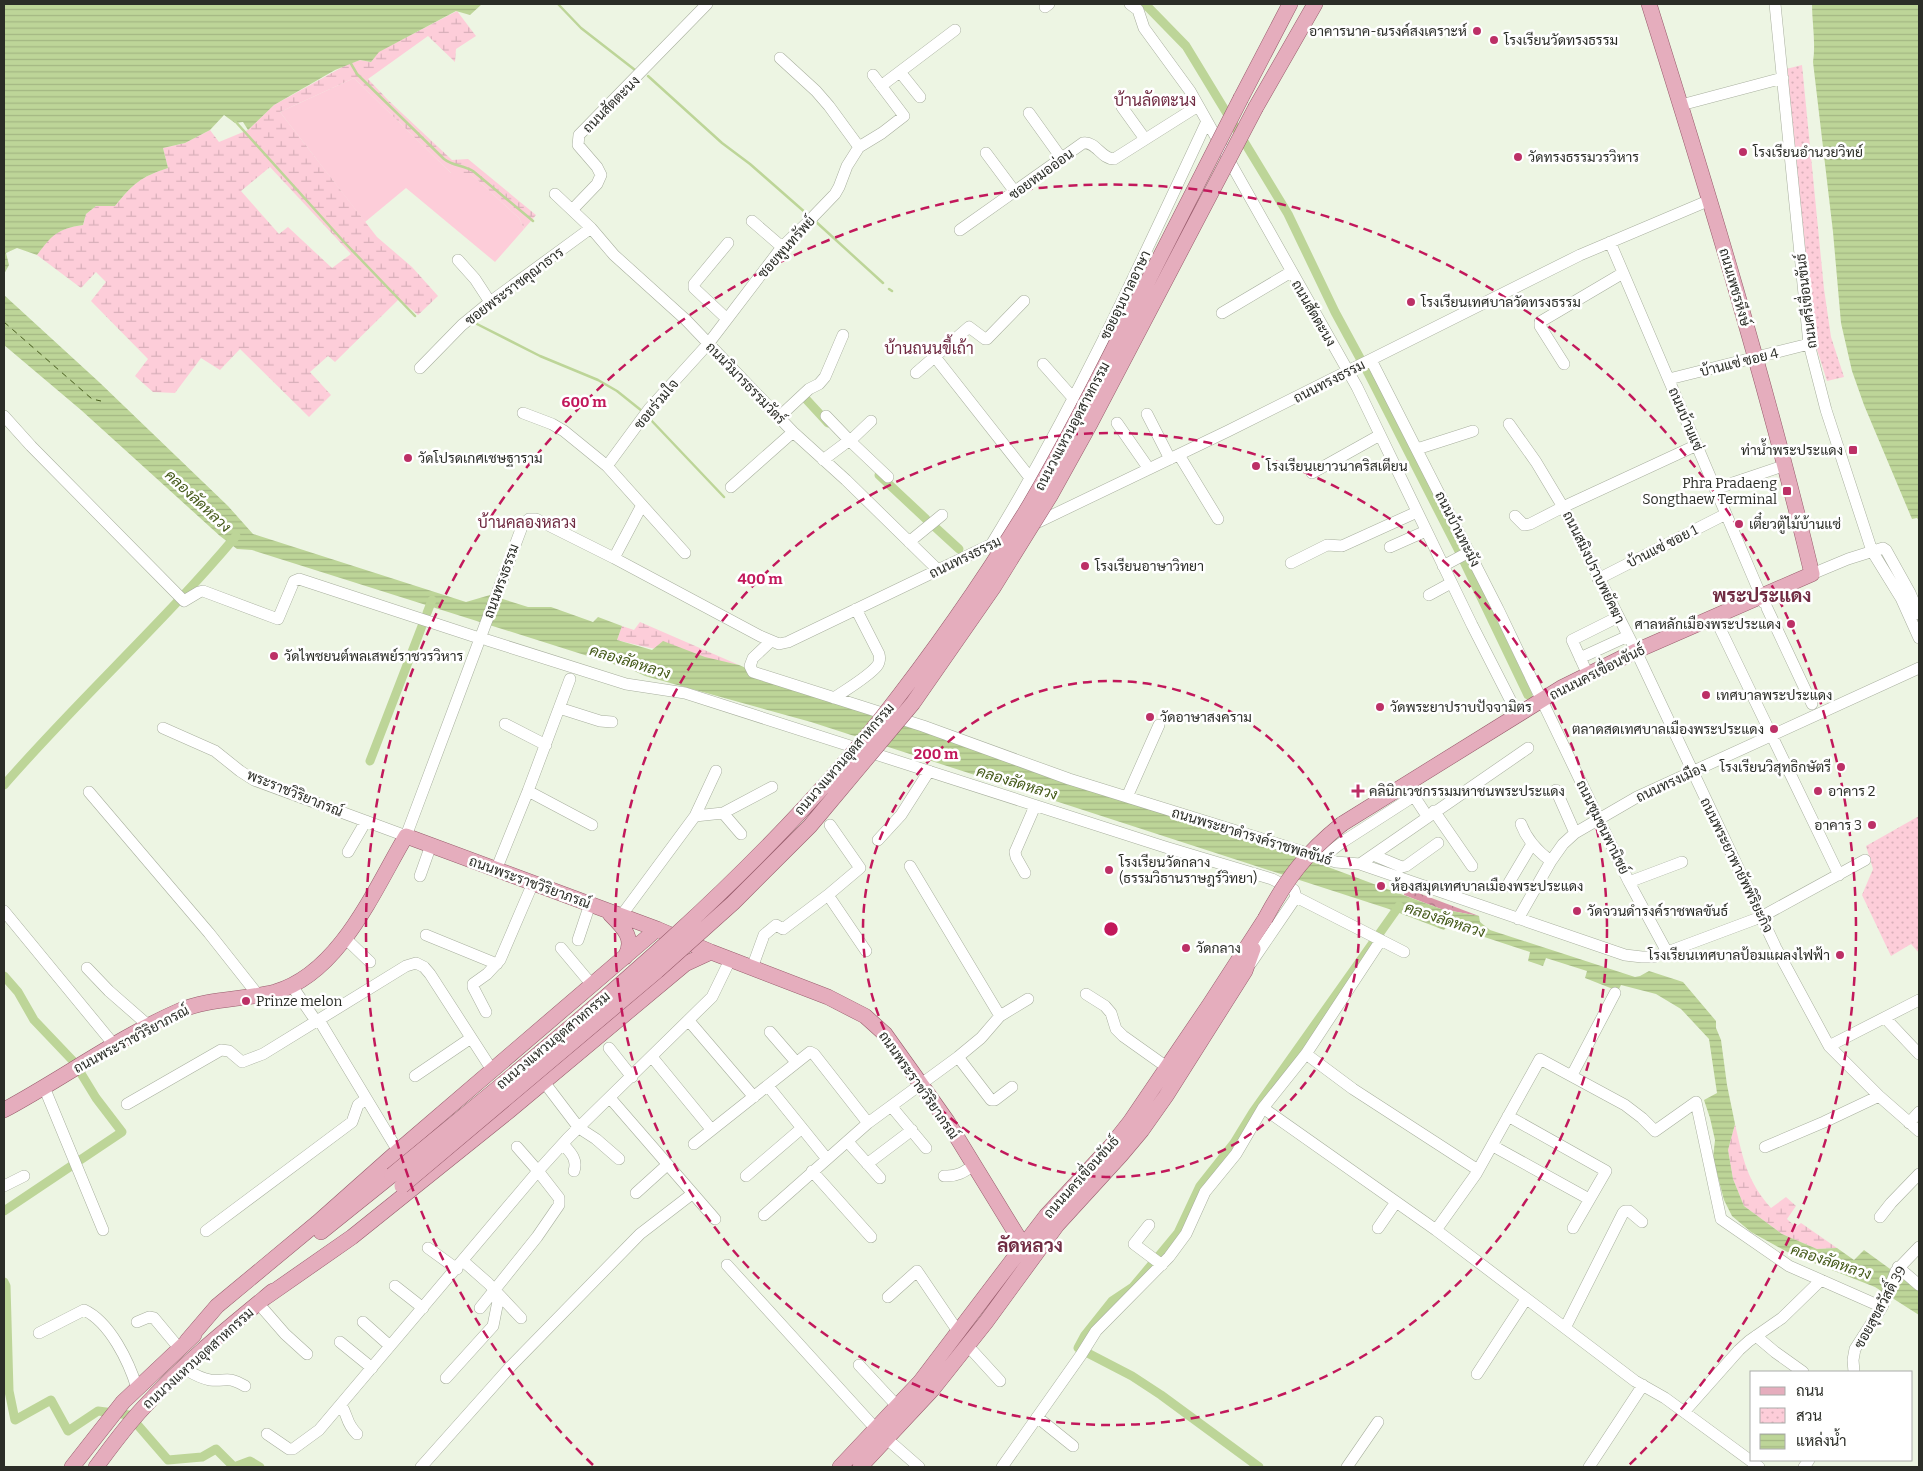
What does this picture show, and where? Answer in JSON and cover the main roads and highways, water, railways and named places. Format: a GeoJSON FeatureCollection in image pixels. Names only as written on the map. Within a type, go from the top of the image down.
{"type":"FeatureCollection","features":[{"type":"Feature","properties":{"kind":"main road"},"geometry":{"type":"LineString","coordinates":[[1241,98],[1282,4]]}},
{"type":"Feature","properties":{"kind":"main road","name":"ถนนวงแหวนอุตสาหกรรม"},"geometry":{"type":"LineString","coordinates":[[123,1439],[163,1387],[183,1368],[571,1025],[692,921],[760,854],[823,786],[881,719],[930,655],[977,587],[1038,489],[1100,376],[1290,4]]}},
{"type":"Feature","properties":{"kind":"main road","name":"ถนนวงแหวนอุตสาหกรรม"},"geometry":{"type":"LineString","coordinates":[[72,1467],[123,1402],[183,1345],[397,1180],[657,971],[733,903],[810,826],[913,703],[993,588],[1050,496],[1091,422],[1256,107],[1305,4]]}},
{"type":"Feature","properties":{"kind":"main road"},"geometry":{"type":"LineString","coordinates":[[1256,107],[1315,4]]}},
{"type":"Feature","properties":{"kind":"main road","name":"ถนนเพชรหึงษ์"},"geometry":{"type":"LineString","coordinates":[[1649,4],[1710,200],[1786,465],[1812,574]]}},
{"type":"Feature","properties":{"kind":"main road","name":"ถนนนครเขื่อนขันธ์"},"geometry":{"type":"LineString","coordinates":[[840,1467],[932,1390],[968,1346],[1000,1302],[1051,1210],[1111,1146],[1130,1122],[1168,1068],[1279,894],[1300,863],[1313,848],[1342,824],[1410,790],[1542,700],[1636,651],[1715,618],[1764,602],[1812,574]]}},
{"type":"Feature","properties":{"kind":"main road","name":"ถนนพระราชวิริยาภรณ์"},"geometry":{"type":"LineString","coordinates":[[4,1110],[166,1017],[195,1005],[273,992],[292,986],[311,974],[345,938],[357,921],[406,836],[614,913],[828,997],[865,1016],[885,1034],[922,1085],[1028,1250]]}},
{"type":"Feature","properties":{"kind":"main road"},"geometry":{"type":"LineString","coordinates":[[614,913],[630,941],[630,950],[625,957]]}},
{"type":"Feature","properties":{"kind":"main road","name":"ถนนนครเขื่อนขันธ์"},"geometry":{"type":"LineString","coordinates":[[860,1467],[898,1407],[935,1364],[988,1293],[1028,1250],[1057,1225],[1122,1155],[1142,1130],[1166,1096],[1245,971],[1264,919]]}},
{"type":"Feature","properties":{"kind":"main road","name":"ถนนวงแหวนอุตสาหกรรม"},"geometry":{"type":"LineString","coordinates":[[183,1345],[217,1306],[310,1229],[492,1070],[657,930]]}},
{"type":"Feature","properties":{"kind":"main road"},"geometry":{"type":"LineString","coordinates":[[640,945],[654,941],[669,943],[679,955],[679,964],[674,972],[650,994]]}},
{"type":"Feature","properties":{"kind":"main road","name":"ถนนวงแหวนอุตสาหกรรม"},"geometry":{"type":"LineString","coordinates":[[262,1300],[352,1237],[544,1082],[685,964],[711,952]]}},
{"type":"Feature","properties":{"kind":"main road"},"geometry":{"type":"LineString","coordinates":[[988,1293],[1000,1302]]}},
{"type":"Feature","properties":{"kind":"main road"},"geometry":{"type":"LineString","coordinates":[[96,1467],[123,1439]]}},
{"type":"Feature","properties":{"kind":"main road"},"geometry":{"type":"LineString","coordinates":[[108,1467],[123,1439]]}},
{"type":"Feature","properties":{"kind":"water"},"geometry":{"type":"Polygon","coordinates":[[[4,4],[482,4],[470,15],[456,11],[379,52],[371,62],[360,60],[335,70],[274,105],[248,130],[243,122],[235,123],[224,115],[210,130],[185,143],[163,148],[168,168],[138,182],[115,206],[96,206],[86,214],[83,225],[56,234],[37,255],[17,248],[6,253],[9,265],[4,274],[4,4]]]}},
{"type":"Feature","properties":{"kind":"water"},"geometry":{"type":"Polygon","coordinates":[[[1812,4],[1919,4],[1919,521],[1917,518],[1912,519],[1864,405],[1852,371],[1841,323],[1833,232],[1813,62],[1812,4]]]}},
{"type":"Feature","properties":{"kind":"water","name":"คลองลัดหลวง"},"geometry":{"type":"Polygon","coordinates":[[[4,295],[99,382],[228,506],[253,534],[466,602],[490,595],[528,607],[551,607],[593,622],[598,617],[622,626],[617,640],[652,650],[663,641],[705,657],[739,665],[785,685],[1329,863],[1328,867],[1441,909],[1479,916],[1480,922],[1490,930],[1635,977],[1649,971],[1683,982],[1716,1021],[1735,1124],[1728,1150],[1733,1179],[1744,1206],[1782,1234],[1817,1249],[1837,1248],[1854,1260],[1864,1250],[1919,1290],[1919,1315],[1875,1287],[1791,1254],[1751,1232],[1732,1216],[1724,1200],[1713,1158],[1715,1140],[1704,1100],[1717,1093],[1709,1039],[1681,1009],[1656,994],[1621,985],[1618,991],[1585,978],[1587,971],[1546,958],[1543,966],[1528,961],[1530,952],[1448,925],[1444,930],[1389,909],[811,722],[645,676],[632,670],[252,550],[237,549],[220,536],[81,410],[4,345],[4,295]]]}},
{"type":"Feature","properties":{"kind":"waterway"},"geometry":{"type":"LineString","coordinates":[[558,4],[581,28],[635,70]]}},
{"type":"Feature","properties":{"kind":"waterway"},"geometry":{"type":"LineString","coordinates":[[1145,4],[1186,46],[1288,214],[1335,312],[1361,360]]}},
{"type":"Feature","properties":{"kind":"waterway"},"geometry":{"type":"LineString","coordinates":[[350,62],[357,74],[444,159],[473,171],[533,221]]}},
{"type":"Feature","properties":{"kind":"waterway"},"geometry":{"type":"LineString","coordinates":[[648,76],[722,143],[750,164],[807,214]]}},
{"type":"Feature","properties":{"kind":"waterway"},"geometry":{"type":"LineString","coordinates":[[235,121],[345,243],[415,316]]}},
{"type":"Feature","properties":{"kind":"waterway"},"geometry":{"type":"LineString","coordinates":[[814,220],[883,283]]}},
{"type":"Feature","properties":{"kind":"waterway"},"geometry":{"type":"LineString","coordinates":[[473,322],[540,356],[598,380],[617,391],[642,411]]}},
{"type":"Feature","properties":{"kind":"waterway"},"geometry":{"type":"LineString","coordinates":[[1366,369],[1458,549],[1528,695]]}},
{"type":"Feature","properties":{"kind":"waterway"},"geometry":{"type":"LineString","coordinates":[[805,398],[828,423]]}},
{"type":"Feature","properties":{"kind":"waterway"},"geometry":{"type":"LineString","coordinates":[[650,419],[724,497]]}},
{"type":"Feature","properties":{"kind":"waterway"},"geometry":{"type":"LineString","coordinates":[[879,475],[926,519]]}},
{"type":"Feature","properties":{"kind":"waterway"},"geometry":{"type":"LineString","coordinates":[[936,528],[959,549]]}},
{"type":"Feature","properties":{"kind":"waterway"},"geometry":{"type":"LineString","coordinates":[[4,785],[61,722],[179,600],[236,536]]}},
{"type":"Feature","properties":{"kind":"waterway"},"geometry":{"type":"LineString","coordinates":[[427,613],[432,600]]}},
{"type":"Feature","properties":{"kind":"waterway"},"geometry":{"type":"LineString","coordinates":[[370,761],[422,626]]}},
{"type":"Feature","properties":{"kind":"waterway","name":"คลองลัดหลวง"},"geometry":{"type":"LineString","coordinates":[[1259,1467],[1161,1395],[1132,1376],[1078,1348],[1085,1335],[1112,1301],[1133,1287],[1178,1233],[1200,1186],[1234,1143],[1253,1112],[1399,906]]}},
{"type":"Feature","properties":{"kind":"waterway"},"geometry":{"type":"LineString","coordinates":[[4,976],[18,992],[34,1020],[74,1062],[96,1098],[122,1132],[4,1211]]}},
{"type":"Feature","properties":{"kind":"waterway"},"geometry":{"type":"LineString","coordinates":[[4,1282],[6,1286],[9,1391],[15,1420],[51,1400],[68,1431],[98,1411],[129,1415],[168,1460],[202,1457],[216,1449],[234,1467],[250,1461],[260,1467]]}},
{"type":"Feature","properties":{"kind":"place","name":"อาคารนาค-ณรงค์สงเคราะห์"},"geometry":{"type":"Point","coordinates":[1477,31]}},
{"type":"Feature","properties":{"kind":"place","name":"โรงเรียนวัดทรงธรรม"},"geometry":{"type":"Point","coordinates":[1494,40]}},
{"type":"Feature","properties":{"kind":"place","name":"โรงเรียนอำนวยวิทย์"},"geometry":{"type":"Point","coordinates":[1743,152]}},
{"type":"Feature","properties":{"kind":"place","name":"วัดทรงธรรมวรวิหาร"},"geometry":{"type":"Point","coordinates":[1518,157]}},
{"type":"Feature","properties":{"kind":"place","name":"โรงเรียนเทศบาลวัดทรงธรรม"},"geometry":{"type":"Point","coordinates":[1411,302]}},
{"type":"Feature","properties":{"kind":"place","name":"ท่าน้ำพระประแดง"},"geometry":{"type":"Point","coordinates":[1853,450]}},
{"type":"Feature","properties":{"kind":"place","name":"วัดโปรดเกศเชษฐาราม"},"geometry":{"type":"Point","coordinates":[408,458]}},
{"type":"Feature","properties":{"kind":"place","name":"โรงเรียนเยาวนาคริสเตียน"},"geometry":{"type":"Point","coordinates":[1256,466]}},
{"type":"Feature","properties":{"kind":"place","name":"Phra Pradaeng Songthaew Terminal"},"geometry":{"type":"Point","coordinates":[1787,491]}},
{"type":"Feature","properties":{"kind":"place","name":"เตี๋ยวตู้ไม้บ้านแซ่"},"geometry":{"type":"Point","coordinates":[1739,524]}},
{"type":"Feature","properties":{"kind":"place","name":"โรงเรียนอาษาวิทยา"},"geometry":{"type":"Point","coordinates":[1085,566]}},
{"type":"Feature","properties":{"kind":"place","name":"ศาลหลักเมืองพระประแดง"},"geometry":{"type":"Point","coordinates":[1791,624]}},
{"type":"Feature","properties":{"kind":"place","name":"วัดไพชยนต์พลเสพย์ราชวรวิหาร"},"geometry":{"type":"Point","coordinates":[274,656]}},
{"type":"Feature","properties":{"kind":"place","name":"เทศบาลพระประแดง"},"geometry":{"type":"Point","coordinates":[1706,695]}},
{"type":"Feature","properties":{"kind":"place","name":"วัดพระยาปราบปัจจามิตร"},"geometry":{"type":"Point","coordinates":[1380,707]}},
{"type":"Feature","properties":{"kind":"place","name":"วัดอาษาสงคราม"},"geometry":{"type":"Point","coordinates":[1150,717]}},
{"type":"Feature","properties":{"kind":"place","name":"ตลาดสดเทศบาลเมืองพระประแดง"},"geometry":{"type":"Point","coordinates":[1774,729]}},
{"type":"Feature","properties":{"kind":"place","name":"โรงเรียนวิสุทธิกษัตรี"},"geometry":{"type":"Point","coordinates":[1841,767]}},
{"type":"Feature","properties":{"kind":"place","name":"คลินิกเวชกรรมมหาชนพระประแดง"},"geometry":{"type":"Point","coordinates":[1358,791]}},
{"type":"Feature","properties":{"kind":"place","name":"อาคาร 2"},"geometry":{"type":"Point","coordinates":[1818,791]}},
{"type":"Feature","properties":{"kind":"place","name":"อาคาร 3"},"geometry":{"type":"Point","coordinates":[1872,825]}},
{"type":"Feature","properties":{"kind":"place","name":"โรงเรียนวัดกลาง (ธรรมวิธานราษฎร์วิทยา)"},"geometry":{"type":"Point","coordinates":[1109,870]}},
{"type":"Feature","properties":{"kind":"place","name":"ห้องสมุดเทศบาลเมืองพระประแดง"},"geometry":{"type":"Point","coordinates":[1381,886]}},
{"type":"Feature","properties":{"kind":"place","name":"วัดจวนดำรงค์ราชพลขันธ์"},"geometry":{"type":"Point","coordinates":[1577,911]}},
{"type":"Feature","properties":{"kind":"place","name":"วัดกลาง"},"geometry":{"type":"Point","coordinates":[1186,948]}},
{"type":"Feature","properties":{"kind":"place","name":"โรงเรียนเทศบาลป้อมแผลงไฟฟ้า"},"geometry":{"type":"Point","coordinates":[1840,955]}},
{"type":"Feature","properties":{"kind":"place","name":"Prinze melon"},"geometry":{"type":"Point","coordinates":[246,1001]}},
{"type":"Feature","properties":{"kind":"district","name":"บ้านลัดตะนง"},"geometry":{"type":"Point","coordinates":[1155,100]}},
{"type":"Feature","properties":{"kind":"district","name":"บ้านถนนขี้เถ้า"},"geometry":{"type":"Point","coordinates":[929,348]}},
{"type":"Feature","properties":{"kind":"district","name":"บ้านคลองหลวง"},"geometry":{"type":"Point","coordinates":[527,522]}},
{"type":"Feature","properties":{"kind":"district","name":"พระประแดง"},"geometry":{"type":"Point","coordinates":[1762,595]}},
{"type":"Feature","properties":{"kind":"district","name":"ลัดหลวง"},"geometry":{"type":"Point","coordinates":[1030,1245]}}]}
